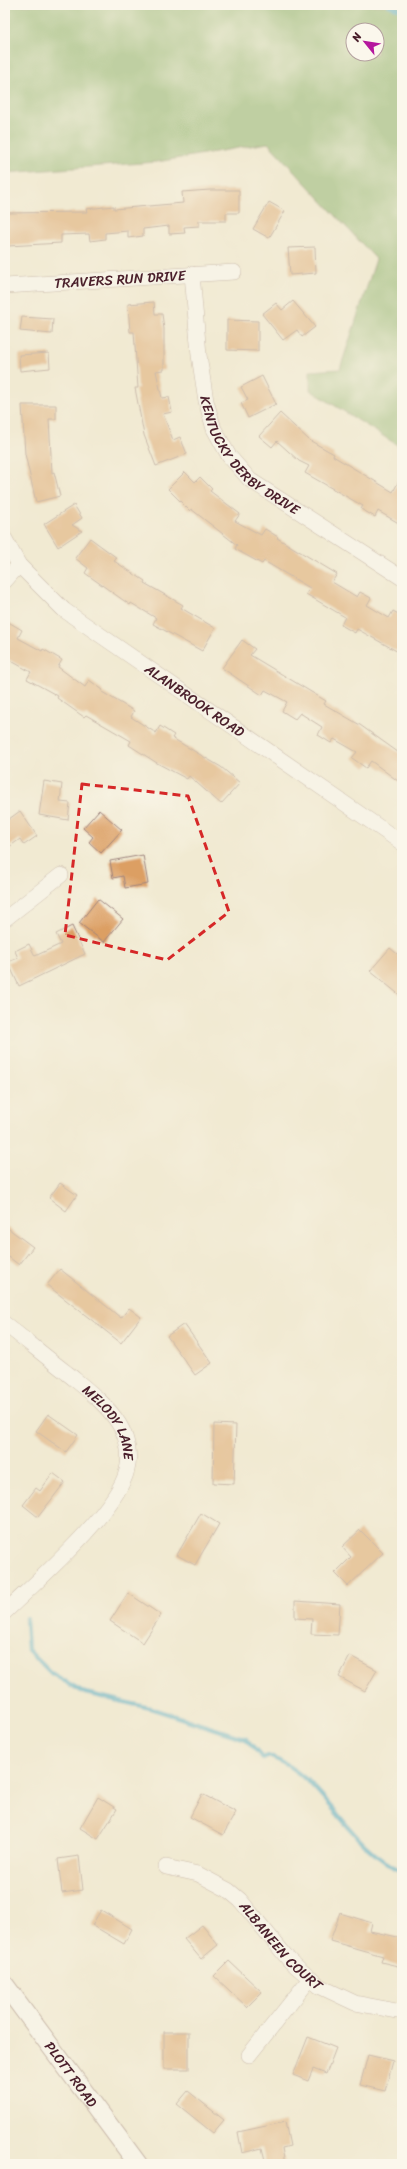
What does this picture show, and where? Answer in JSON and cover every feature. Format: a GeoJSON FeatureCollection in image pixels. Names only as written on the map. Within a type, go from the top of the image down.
{"type":"FeatureCollection","features":[{"type":"Feature","properties":{"kind":"street","name":"TRAVERS RUN DRIVE"},"geometry":{"type":"LineString","coordinates":[[5,286],[234,272]]}},
{"type":"Feature","properties":{"kind":"street","name":"KENTUCKY DERBY DRIVE"},"geometry":{"type":"LineString","coordinates":[[192,274],[199,355],[206,401],[214,429],[229,456],[250,480],[402,578]]}},
{"type":"Feature","properties":{"kind":"street","name":"ALANBROOK ROAD"},"geometry":{"type":"LineString","coordinates":[[5,539],[19,565],[64,610],[402,844]]}},
{"type":"Feature","properties":{"kind":"street"},"geometry":{"type":"LineString","coordinates":[[5,581],[19,565]]}},
{"type":"Feature","properties":{"kind":"street"},"geometry":{"type":"LineString","coordinates":[[5,919],[61,875]]}},
{"type":"Feature","properties":{"kind":"street","name":"MELODY LANE"},"geometry":{"type":"LineString","coordinates":[[5,1324],[98,1398],[118,1423],[124,1436],[129,1460],[122,1482],[105,1510],[51,1567],[5,1612]]}},
{"type":"Feature","properties":{"kind":"street","name":"ALBANEEN COURT"},"geometry":{"type":"LineString","coordinates":[[166,1866],[198,1874],[221,1886],[240,1900],[290,1961],[309,1980],[343,1999],[402,2012]]}},
{"type":"Feature","properties":{"kind":"street"},"geometry":{"type":"LineString","coordinates":[[249,2055],[309,1980]]}},
{"type":"Feature","properties":{"kind":"street","name":"PLOTT ROAD"},"geometry":{"type":"LineString","coordinates":[[5,1985],[138,2164]]}},
{"type":"Feature","properties":{"kind":"highlighted area"},"geometry":{"type":"Polygon","coordinates":[[[82,784],[188,796],[229,912],[167,960],[65,935],[82,784]]]}},
{"type":"Feature","properties":{"kind":"green space"},"geometry":{"type":"Polygon","coordinates":[[[5,5],[402,5],[402,448],[310,390],[310,371],[340,369],[376,259],[268,143],[157,162],[5,173],[5,5]]]}},
{"type":"Feature","properties":{"kind":"building"},"geometry":{"type":"Polygon","coordinates":[[[239,190],[239,213],[226,213],[226,221],[199,221],[199,226],[184,227],[185,233],[169,234],[169,226],[143,229],[143,236],[128,238],[128,231],[105,233],[105,239],[90,241],[89,234],[61,235],[61,243],[8,246],[6,213],[87,212],[86,209],[114,206],[114,209],[183,203],[182,192],[239,190]]]}},
{"type":"Feature","properties":{"kind":"building"},"geometry":{"type":"Polygon","coordinates":[[[269,202],[285,211],[269,238],[253,229],[269,202]]]}},
{"type":"Feature","properties":{"kind":"building"},"geometry":{"type":"Polygon","coordinates":[[[315,247],[316,273],[290,275],[288,248],[315,247]]]}},
{"type":"Feature","properties":{"kind":"building"},"geometry":{"type":"Polygon","coordinates":[[[293,301],[315,327],[302,337],[297,330],[283,340],[262,314],[276,303],[282,310],[293,301]]]}},
{"type":"Feature","properties":{"kind":"building"},"geometry":{"type":"Polygon","coordinates":[[[154,302],[155,314],[162,314],[164,329],[164,370],[156,371],[162,398],[169,397],[172,412],[163,414],[173,440],[180,437],[187,454],[156,466],[144,435],[135,388],[138,388],[134,332],[130,332],[128,304],[154,302]]]}},
{"type":"Feature","properties":{"kind":"building"},"geometry":{"type":"Polygon","coordinates":[[[22,317],[53,319],[52,334],[20,331],[22,317]]]}},
{"type":"Feature","properties":{"kind":"building"},"geometry":{"type":"Polygon","coordinates":[[[227,320],[258,321],[258,351],[227,350],[227,320]]]}},
{"type":"Feature","properties":{"kind":"building"},"geometry":{"type":"Polygon","coordinates":[[[49,353],[50,368],[20,371],[19,355],[49,353]]]}},
{"type":"Feature","properties":{"kind":"building"},"geometry":{"type":"Polygon","coordinates":[[[262,376],[276,404],[248,418],[241,403],[248,400],[241,387],[262,376]]]}},
{"type":"Feature","properties":{"kind":"building"},"geometry":{"type":"Polygon","coordinates":[[[22,405],[56,405],[56,419],[49,419],[52,473],[54,472],[60,496],[36,502],[25,454],[22,405]]]}},
{"type":"Feature","properties":{"kind":"building"},"geometry":{"type":"Polygon","coordinates":[[[280,413],[309,440],[334,454],[333,456],[393,492],[402,475],[402,525],[378,511],[375,517],[361,509],[363,506],[305,473],[309,466],[299,461],[277,441],[272,447],[259,436],[280,413]]]}},
{"type":"Feature","properties":{"kind":"building"},"geometry":{"type":"Polygon","coordinates":[[[185,472],[195,482],[200,477],[212,489],[210,491],[240,514],[235,521],[261,535],[265,529],[278,537],[277,538],[337,574],[332,582],[357,597],[360,592],[371,598],[367,605],[389,618],[393,611],[402,616],[402,654],[357,629],[355,633],[341,625],[345,617],[306,594],[310,588],[264,561],[262,564],[235,549],[237,545],[191,509],[190,511],[168,489],[185,472]]]}},
{"type":"Feature","properties":{"kind":"building"},"geometry":{"type":"Polygon","coordinates":[[[74,505],[82,518],[72,525],[82,531],[58,547],[44,524],[74,505]]]}},
{"type":"Feature","properties":{"kind":"building"},"geometry":{"type":"Polygon","coordinates":[[[90,538],[117,558],[114,561],[145,581],[144,583],[183,605],[181,608],[215,628],[202,651],[153,624],[156,618],[131,603],[130,605],[85,573],[88,568],[75,558],[90,538]]]}},
{"type":"Feature","properties":{"kind":"building"},"geometry":{"type":"Polygon","coordinates":[[[5,620],[22,630],[18,638],[42,651],[43,649],[62,660],[58,667],[85,687],[89,680],[103,690],[102,692],[134,711],[131,717],[156,733],[160,726],[174,735],[172,738],[221,767],[240,783],[221,804],[189,776],[187,779],[157,763],[129,745],[131,741],[86,715],[84,717],[57,698],[58,696],[27,679],[31,672],[6,658],[5,660],[5,620]]]}},
{"type":"Feature","properties":{"kind":"building"},"geometry":{"type":"Polygon","coordinates":[[[242,640],[255,649],[250,655],[326,701],[324,704],[360,725],[402,755],[402,784],[371,761],[366,768],[352,758],[357,752],[334,739],[331,743],[318,735],[322,727],[300,713],[295,719],[282,711],[287,702],[265,690],[262,695],[222,668],[242,640]]]}},
{"type":"Feature","properties":{"kind":"building"},"geometry":{"type":"Polygon","coordinates":[[[44,781],[62,784],[60,802],[70,803],[68,820],[39,815],[44,781]]]}},
{"type":"Feature","properties":{"kind":"building"},"geometry":{"type":"Polygon","coordinates":[[[99,810],[122,830],[101,853],[89,842],[93,837],[83,828],[99,810]]]}},
{"type":"Feature","properties":{"kind":"building"},"geometry":{"type":"Polygon","coordinates":[[[20,811],[37,836],[24,845],[20,839],[5,850],[5,822],[20,811]]]}},
{"type":"Feature","properties":{"kind":"building"},"geometry":{"type":"Polygon","coordinates":[[[143,855],[148,884],[125,888],[123,876],[113,878],[110,861],[143,855]]]}},
{"type":"Feature","properties":{"kind":"building"},"geometry":{"type":"Polygon","coordinates":[[[98,899],[123,919],[104,942],[79,923],[98,899]]]}},
{"type":"Feature","properties":{"kind":"building"},"geometry":{"type":"Polygon","coordinates":[[[72,926],[85,954],[19,986],[8,962],[18,958],[15,951],[29,944],[35,956],[61,944],[56,934],[72,926]]]}},
{"type":"Feature","properties":{"kind":"building"},"geometry":{"type":"Polygon","coordinates":[[[390,948],[402,958],[402,997],[370,971],[390,948]]]}},
{"type":"Feature","properties":{"kind":"building"},"geometry":{"type":"Polygon","coordinates":[[[60,1183],[77,1195],[66,1211],[49,1198],[60,1183]]]}},
{"type":"Feature","properties":{"kind":"building"},"geometry":{"type":"Polygon","coordinates":[[[5,1226],[33,1247],[19,1265],[5,1254],[5,1226]]]}},
{"type":"Feature","properties":{"kind":"building"},"geometry":{"type":"Polygon","coordinates":[[[60,1269],[121,1318],[129,1308],[141,1317],[121,1343],[47,1285],[60,1269]]]}},
{"type":"Feature","properties":{"kind":"building"},"geometry":{"type":"Polygon","coordinates":[[[184,1324],[212,1363],[195,1375],[167,1336],[184,1324]]]}},
{"type":"Feature","properties":{"kind":"building"},"geometry":{"type":"Polygon","coordinates":[[[48,1414],[78,1435],[66,1452],[36,1431],[48,1414]]]}},
{"type":"Feature","properties":{"kind":"building"},"geometry":{"type":"Polygon","coordinates":[[[214,1424],[236,1425],[234,1484],[213,1483],[214,1424]]]}},
{"type":"Feature","properties":{"kind":"building"},"geometry":{"type":"Polygon","coordinates":[[[53,1473],[65,1482],[38,1517],[23,1505],[36,1488],[40,1491],[53,1473]]]}},
{"type":"Feature","properties":{"kind":"building"},"geometry":{"type":"Polygon","coordinates":[[[201,1513],[219,1524],[195,1565],[177,1555],[201,1513]]]}},
{"type":"Feature","properties":{"kind":"building"},"geometry":{"type":"Polygon","coordinates":[[[360,1530],[383,1553],[348,1586],[335,1573],[351,1557],[342,1547],[360,1530]]]}},
{"type":"Feature","properties":{"kind":"building"},"geometry":{"type":"Polygon","coordinates":[[[128,1593],[161,1615],[143,1643],[110,1621],[128,1593]]]}},
{"type":"Feature","properties":{"kind":"building"},"geometry":{"type":"Polygon","coordinates":[[[295,1601],[340,1604],[338,1635],[311,1634],[312,1619],[295,1618],[295,1601]]]}},
{"type":"Feature","properties":{"kind":"building"},"geometry":{"type":"Polygon","coordinates":[[[350,1656],[377,1670],[365,1691],[339,1677],[350,1656]]]}},
{"type":"Feature","properties":{"kind":"building"},"geometry":{"type":"Polygon","coordinates":[[[202,1794],[236,1812],[223,1835],[190,1817],[202,1794]]]}},
{"type":"Feature","properties":{"kind":"building"},"geometry":{"type":"Polygon","coordinates":[[[98,1797],[117,1809],[98,1839],[80,1828],[98,1797]]]}},
{"type":"Feature","properties":{"kind":"building"},"geometry":{"type":"Polygon","coordinates":[[[79,1856],[83,1890],[62,1893],[58,1859],[79,1856]]]}},
{"type":"Feature","properties":{"kind":"building"},"geometry":{"type":"Polygon","coordinates":[[[101,1910],[132,1929],[124,1944],[92,1925],[101,1910]]]}},
{"type":"Feature","properties":{"kind":"building"},"geometry":{"type":"Polygon","coordinates":[[[340,1913],[372,1923],[370,1931],[402,1938],[402,1967],[381,1962],[383,1956],[330,1941],[340,1913]]]}},
{"type":"Feature","properties":{"kind":"building"},"geometry":{"type":"Polygon","coordinates":[[[202,1925],[218,1945],[201,1959],[184,1939],[202,1925]]]}},
{"type":"Feature","properties":{"kind":"building"},"geometry":{"type":"Polygon","coordinates":[[[229,1961],[262,1992],[247,2007],[214,1976],[229,1961]]]}},
{"type":"Feature","properties":{"kind":"building"},"geometry":{"type":"Polygon","coordinates":[[[164,2032],[189,2032],[189,2069],[164,2069],[164,2032]]]}},
{"type":"Feature","properties":{"kind":"building"},"geometry":{"type":"Polygon","coordinates":[[[308,2037],[336,2048],[326,2074],[313,2069],[308,2081],[293,2075],[308,2037]]]}},
{"type":"Feature","properties":{"kind":"building"},"geometry":{"type":"Polygon","coordinates":[[[368,2055],[393,2061],[385,2091],[360,2085],[368,2055]]]}},
{"type":"Feature","properties":{"kind":"building"},"geometry":{"type":"Polygon","coordinates":[[[188,2091],[224,2120],[213,2133],[177,2104],[188,2091]]]}},
{"type":"Feature","properties":{"kind":"building"},"geometry":{"type":"Polygon","coordinates":[[[285,2122],[290,2146],[282,2148],[285,2164],[266,2164],[262,2148],[242,2153],[238,2132],[285,2122]]]}},
{"type":"Feature","properties":{"kind":"waterway"},"geometry":{"type":"LineString","coordinates":[[389,5],[402,10]]}},
{"type":"Feature","properties":{"kind":"waterway"},"geometry":{"type":"LineString","coordinates":[[26,1618],[28,1650],[51,1673],[85,1693],[150,1708],[246,1739],[263,1758],[268,1756],[288,1766],[306,1779],[322,1795],[366,1846],[383,1860],[402,1871]]}}]}
